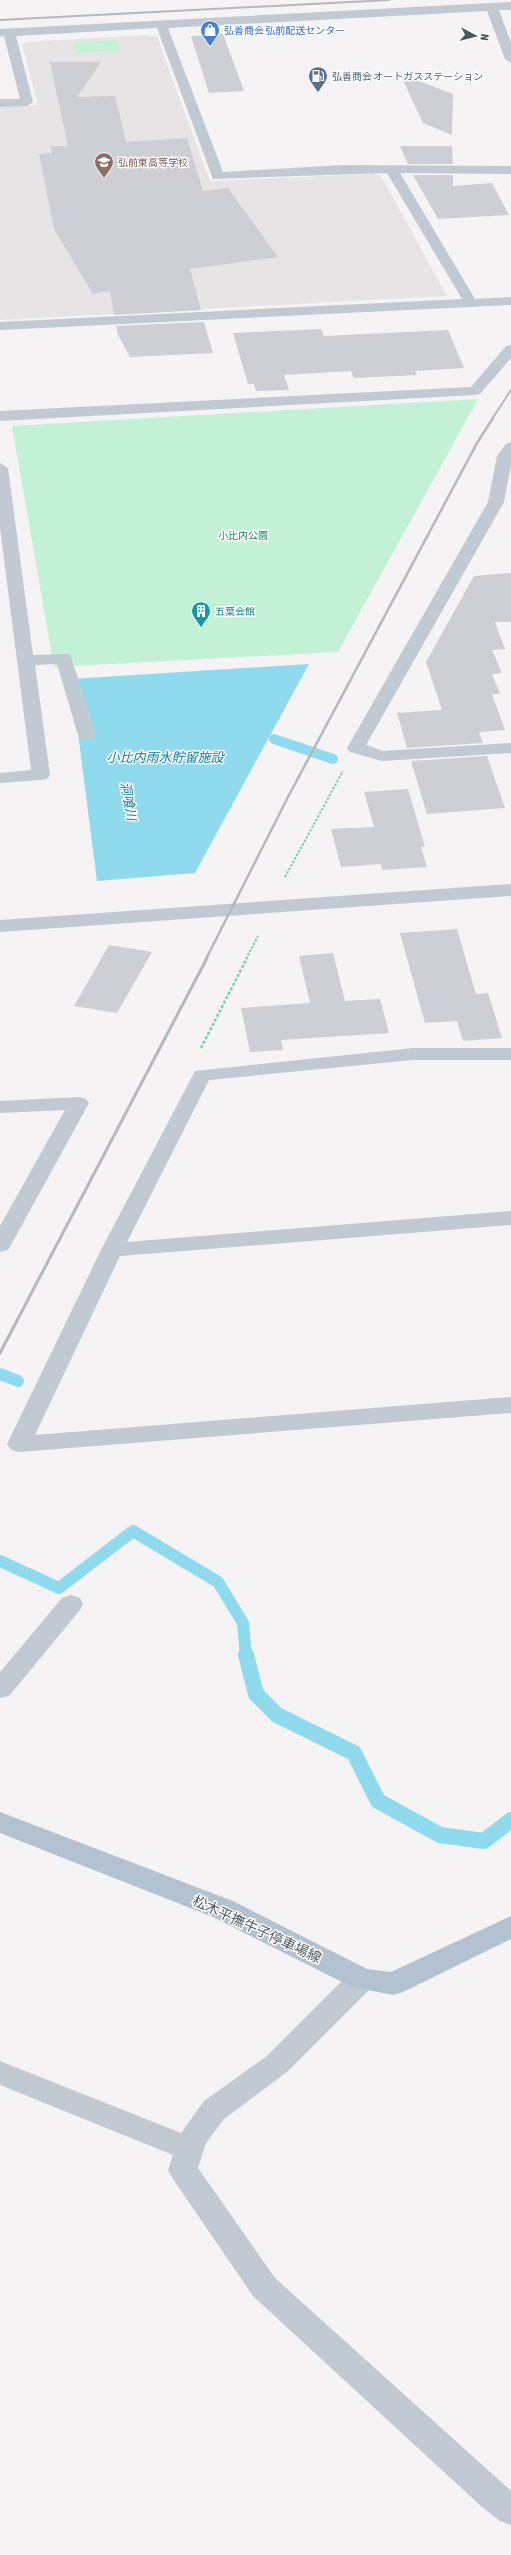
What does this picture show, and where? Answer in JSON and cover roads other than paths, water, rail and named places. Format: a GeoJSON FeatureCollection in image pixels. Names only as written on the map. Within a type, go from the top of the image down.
{"type":"FeatureCollection","features":[{"type":"Feature","properties":{"kind":"main road","name":"松木平撫牛子停車場線"},"geometry":{"type":"LineString","coordinates":[[0,1822],[223,1909],[362,1980],[393,1984],[511,1927]]}},
{"type":"Feature","properties":{"kind":"street"},"geometry":{"type":"LineString","coordinates":[[0,103],[28,102],[4,33],[511,6]]}},
{"type":"Feature","properties":{"kind":"street"},"geometry":{"type":"LineString","coordinates":[[492,7],[511,59]]}},
{"type":"Feature","properties":{"kind":"street"},"geometry":{"type":"LineString","coordinates":[[161,24],[218,176],[343,169],[511,170]]}},
{"type":"Feature","properties":{"kind":"street"},"geometry":{"type":"LineString","coordinates":[[391,169],[471,303]]}},
{"type":"Feature","properties":{"kind":"street"},"geometry":{"type":"LineString","coordinates":[[0,326],[511,301]]}},
{"type":"Feature","properties":{"kind":"street"},"geometry":{"type":"LineString","coordinates":[[0,416],[476,391],[511,349]]}},
{"type":"Feature","properties":{"kind":"street"},"geometry":{"type":"LineString","coordinates":[[511,447],[505,456],[504,501],[356,748],[382,756],[511,748]]}},
{"type":"Feature","properties":{"kind":"street"},"geometry":{"type":"LineString","coordinates":[[0,468],[2,509],[26,661],[41,775],[0,778]]}},
{"type":"Feature","properties":{"kind":"street"},"geometry":{"type":"LineString","coordinates":[[26,661],[64,658],[87,735]]}},
{"type":"Feature","properties":{"kind":"street"},"geometry":{"type":"LineString","coordinates":[[0,926],[511,890]]}},
{"type":"Feature","properties":{"kind":"street"},"geometry":{"type":"LineString","coordinates":[[511,1054],[413,1054],[202,1075],[112,1250],[18,1444],[511,1405]]}},
{"type":"Feature","properties":{"kind":"street"},"geometry":{"type":"LineString","coordinates":[[0,1107],[79,1103],[0,1245]]}},
{"type":"Feature","properties":{"kind":"street"},"geometry":{"type":"LineString","coordinates":[[112,1250],[511,1218]]}},
{"type":"Feature","properties":{"kind":"street"},"geometry":{"type":"LineString","coordinates":[[0,1689],[71,1604]]}},
{"type":"Feature","properties":{"kind":"street"},"geometry":{"type":"LineString","coordinates":[[362,1980],[277,2064],[214,2110],[193,2138],[183,2170],[264,2287],[493,2497],[511,2510]]}},
{"type":"Feature","properties":{"kind":"street"},"geometry":{"type":"LineString","coordinates":[[0,2073],[189,2149]]}},
{"type":"Feature","properties":{"kind":"water","name":"小比内雨水貯留施設"},"geometry":{"type":"Polygon","coordinates":[[[309,664],[195,873],[97,881],[71,679],[309,664]]]}},
{"type":"Feature","properties":{"kind":"waterway"},"geometry":{"type":"LineString","coordinates":[[274,739],[333,759]]}},
{"type":"Feature","properties":{"kind":"waterway"},"geometry":{"type":"LineString","coordinates":[[0,1374],[18,1381]]}},
{"type":"Feature","properties":{"kind":"waterway"},"geometry":{"type":"LineString","coordinates":[[0,1561],[59,1588],[133,1531],[218,1582],[243,1623],[246,1656]]}},
{"type":"Feature","properties":{"kind":"waterway"},"geometry":{"type":"LineString","coordinates":[[246,1655],[256,1694],[277,1715],[354,1753],[378,1801],[440,1835],[484,1841],[511,1820]]}},
{"type":"Feature","properties":{"kind":"railway"},"geometry":{"type":"LineString","coordinates":[[0,20],[389,0]]}},
{"type":"Feature","properties":{"kind":"railway"},"geometry":{"type":"LineString","coordinates":[[492,419],[511,390]]}},
{"type":"Feature","properties":{"kind":"railway"},"geometry":{"type":"LineString","coordinates":[[206,959],[288,797],[477,443],[493,418]]}},
{"type":"Feature","properties":{"kind":"railway"},"geometry":{"type":"LineString","coordinates":[[0,1353],[207,958]]}},
{"type":"Feature","properties":{"kind":"place","name":"弘善商会 弘前配送センター"},"geometry":{"type":"Point","coordinates":[210,47]}},
{"type":"Feature","properties":{"kind":"place","name":"弘善商会 オートガスステーション"},"geometry":{"type":"Point","coordinates":[318,93]}},
{"type":"Feature","properties":{"kind":"place","name":"弘前東高等学校"},"geometry":{"type":"Point","coordinates":[104,179]}},
{"type":"Feature","properties":{"kind":"place","name":"五葉会館"},"geometry":{"type":"Point","coordinates":[201,628]}},
{"type":"Feature","properties":{"kind":"park label","name":"小比内公園"},"geometry":{"type":"Point","coordinates":[243,535]}},
{"type":"Feature","properties":{"kind":"water label","name":"洞喰川"},"geometry":{"type":"Point","coordinates":[129,801]}}]}
